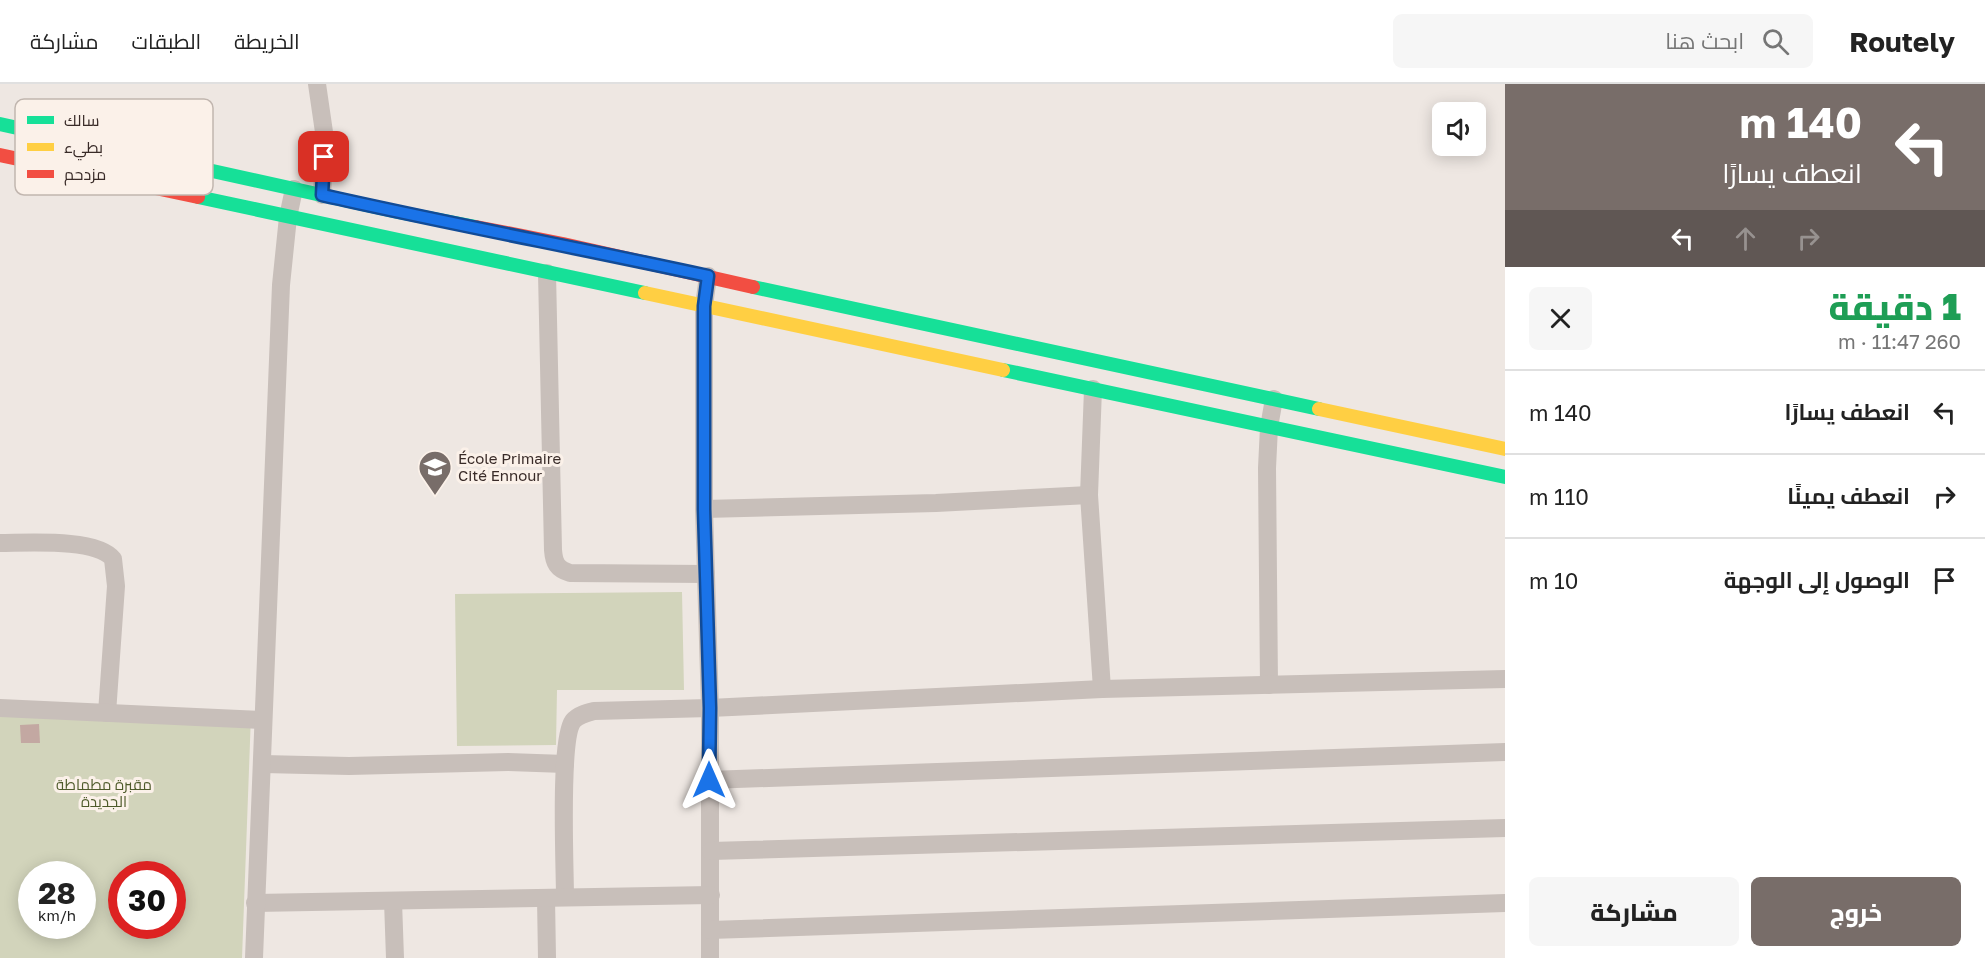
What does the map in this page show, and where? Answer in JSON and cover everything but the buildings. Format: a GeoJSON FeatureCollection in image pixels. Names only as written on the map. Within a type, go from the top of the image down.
{"type":"FeatureCollection","features":[{"type":"Feature","properties":{"kind":"main road"},"geometry":{"type":"LineString","coordinates":[[0,124],[15,127]]}},
{"type":"Feature","properties":{"kind":"main road"},"geometry":{"type":"LineString","coordinates":[[0,156],[15,159]]}},
{"type":"Feature","properties":{"kind":"main road"},"geometry":{"type":"LineString","coordinates":[[213,171],[398,212],[552,242],[833,305],[1505,449]]}},
{"type":"Feature","properties":{"kind":"main road"},"geometry":{"type":"LineString","coordinates":[[184,195],[1505,477]]}},
{"type":"Feature","properties":{"kind":"street"},"geometry":{"type":"LineString","coordinates":[[317,84],[325,139],[322,195]]}},
{"type":"Feature","properties":{"kind":"street"},"geometry":{"type":"LineString","coordinates":[[254,958],[281,285],[288,217],[294,189]]}},
{"type":"Feature","properties":{"kind":"street"},"geometry":{"type":"LineString","coordinates":[[547,273],[553,550],[557,567],[570,573],[706,574]]}},
{"type":"Feature","properties":{"kind":"street"},"geometry":{"type":"LineString","coordinates":[[708,276],[704,306],[704,509],[710,708],[710,958]]}},
{"type":"Feature","properties":{"kind":"street"},"geometry":{"type":"LineString","coordinates":[[1093,389],[1089,495],[1102,689]]}},
{"type":"Feature","properties":{"kind":"street"},"geometry":{"type":"LineString","coordinates":[[1269,685],[1267,468],[1269,427],[1274,399]]}},
{"type":"Feature","properties":{"kind":"street"},"geometry":{"type":"LineString","coordinates":[[704,509],[936,503],[1089,495]]}},
{"type":"Feature","properties":{"kind":"street"},"geometry":{"type":"LineString","coordinates":[[0,543],[86,545],[101,549],[113,559],[116,586],[107,713]]}},
{"type":"Feature","properties":{"kind":"street"},"geometry":{"type":"LineString","coordinates":[[565,897],[567,736],[573,722],[581,715],[594,711],[710,708],[1102,689],[1505,679]]}},
{"type":"Feature","properties":{"kind":"street"},"geometry":{"type":"LineString","coordinates":[[0,708],[263,720]]}},
{"type":"Feature","properties":{"kind":"street"},"geometry":{"type":"LineString","coordinates":[[709,780],[1505,752]]}},
{"type":"Feature","properties":{"kind":"street"},"geometry":{"type":"LineString","coordinates":[[263,764],[349,766],[508,762],[565,764]]}},
{"type":"Feature","properties":{"kind":"street"},"geometry":{"type":"LineString","coordinates":[[711,851],[1505,828]]}},
{"type":"Feature","properties":{"kind":"street"},"geometry":{"type":"LineString","coordinates":[[255,903],[711,895]]}},
{"type":"Feature","properties":{"kind":"street"},"geometry":{"type":"LineString","coordinates":[[546,898],[547,958]]}},
{"type":"Feature","properties":{"kind":"street"},"geometry":{"type":"LineString","coordinates":[[393,901],[395,958]]}},
{"type":"Feature","properties":{"kind":"street"},"geometry":{"type":"LineString","coordinates":[[710,930],[1505,903]]}},
{"type":"Feature","properties":{"kind":"green space"},"geometry":{"type":"Polygon","coordinates":[[[682,592],[684,690],[557,690],[556,745],[457,746],[455,594],[682,592]]]}},
{"type":"Feature","properties":{"kind":"green space","name":"مقبرة مطماطة الجديدة"},"geometry":{"type":"Polygon","coordinates":[[[0,703],[251,715],[242,958],[0,958],[0,703]]]}},
{"type":"Feature","properties":{"kind":"traffic: fast"},"geometry":{"type":"LineString","coordinates":[[0,124],[15,127]]}},
{"type":"Feature","properties":{"kind":"traffic: fast"},"geometry":{"type":"LineString","coordinates":[[213,171],[476,227]]}},
{"type":"Feature","properties":{"kind":"traffic: fast"},"geometry":{"type":"LineString","coordinates":[[198,197],[645,293]]}},
{"type":"Feature","properties":{"kind":"traffic: fast"},"geometry":{"type":"LineString","coordinates":[[753,287],[1319,409]]}},
{"type":"Feature","properties":{"kind":"traffic: fast"},"geometry":{"type":"LineString","coordinates":[[1003,370],[1505,477]]}},
{"type":"Feature","properties":{"kind":"traffic: slow"},"geometry":{"type":"LineString","coordinates":[[645,293],[1003,370]]}},
{"type":"Feature","properties":{"kind":"traffic: slow"},"geometry":{"type":"LineString","coordinates":[[1319,409],[1505,449]]}},
{"type":"Feature","properties":{"kind":"traffic: jam"},"geometry":{"type":"LineString","coordinates":[[0,155],[15,158]]}},
{"type":"Feature","properties":{"kind":"traffic: jam"},"geometry":{"type":"LineString","coordinates":[[189,195],[198,197]]}},
{"type":"Feature","properties":{"kind":"traffic: jam"},"geometry":{"type":"LineString","coordinates":[[476,227],[563,244],[753,287]]}},
{"type":"Feature","properties":{"kind":"place","name":"École Primaire Cité Ennour"},"geometry":{"type":"Point","coordinates":[435,496]}},
{"type":"Feature","properties":{"kind":"route"},"geometry":{"type":"LineString","coordinates":[[324,157],[322,195],[708,276],[704,306],[704,509],[710,708],[709,780]]}}]}
